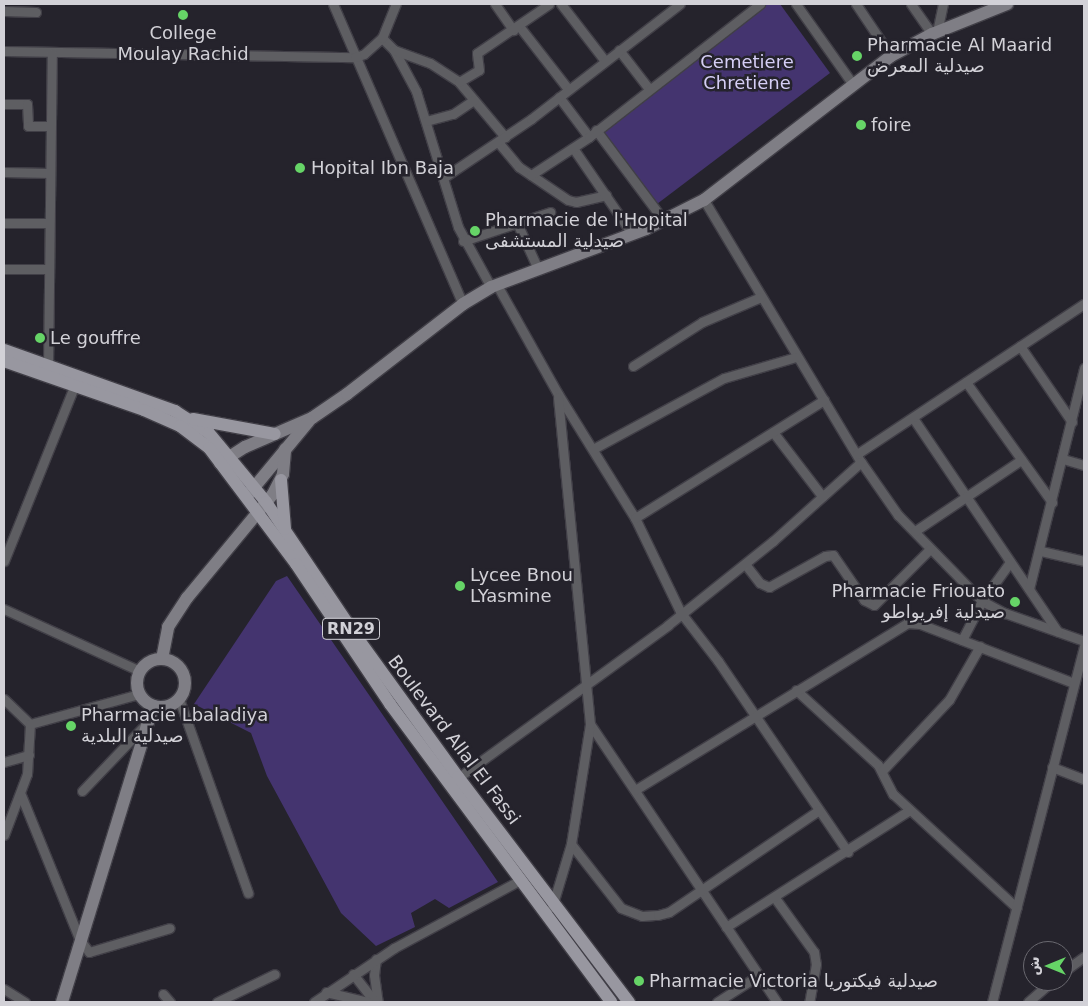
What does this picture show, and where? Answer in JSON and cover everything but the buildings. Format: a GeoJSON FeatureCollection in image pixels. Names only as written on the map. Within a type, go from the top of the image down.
{"type":"FeatureCollection","features":[{"type":"Feature","properties":{"kind":"main road","name":"Boulevard Allal El Fassi"},"geometry":{"type":"LineString","coordinates":[[5,361],[48,368],[188,418],[209,433],[225,459],[263,507],[453,781],[611,1002]]}},
{"type":"Feature","properties":{"kind":"main road","name":"Boulevard Allal El Fassi"},"geometry":{"type":"LineString","coordinates":[[5,361],[74,387],[144,410],[180,426],[225,459]]}},
{"type":"Feature","properties":{"kind":"main road"},"geometry":{"type":"LineString","coordinates":[[188,418],[274,434]]}},
{"type":"Feature","properties":{"kind":"main road"},"geometry":{"type":"LineString","coordinates":[[281,480],[286,531]]}},
{"type":"Feature","properties":{"kind":"main road","name":"Boulevard Allal El Fassi"},"geometry":{"type":"LineString","coordinates":[[263,507],[286,531],[453,781],[554,901],[629,1002]]}},
{"type":"Feature","properties":{"kind":"street"},"geometry":{"type":"LineString","coordinates":[[333,4],[463,304]]}},
{"type":"Feature","properties":{"kind":"street"},"geometry":{"type":"LineString","coordinates":[[4,52],[355,57],[364,54],[382,38],[396,4]]}},
{"type":"Feature","properties":{"kind":"street"},"geometry":{"type":"LineString","coordinates":[[495,4],[568,89]]}},
{"type":"Feature","properties":{"kind":"street"},"geometry":{"type":"LineString","coordinates":[[459,82],[479,70],[477,53],[516,28],[548,4]]}},
{"type":"Feature","properties":{"kind":"street"},"geometry":{"type":"LineString","coordinates":[[561,4],[606,60]]}},
{"type":"Feature","properties":{"kind":"street"},"geometry":{"type":"LineString","coordinates":[[531,175],[592,134],[648,88],[760,4]]}},
{"type":"Feature","properties":{"kind":"street"},"geometry":{"type":"LineString","coordinates":[[796,4],[852,83]]}},
{"type":"Feature","properties":{"kind":"street"},"geometry":{"type":"LineString","coordinates":[[856,4],[891,56]]}},
{"type":"Feature","properties":{"kind":"street"},"geometry":{"type":"LineString","coordinates":[[911,4],[935,33]]}},
{"type":"Feature","properties":{"kind":"street"},"geometry":{"type":"LineString","coordinates":[[935,33],[944,4]]}},
{"type":"Feature","properties":{"kind":"street"},"geometry":{"type":"LineString","coordinates":[[225,459],[274,434],[312,418],[347,394],[463,304],[494,286],[664,221],[704,200],[852,83],[891,56],[935,33],[1007,4]]}},
{"type":"Feature","properties":{"kind":"street"},"geometry":{"type":"LineString","coordinates":[[443,178],[502,140],[673,6]]}},
{"type":"Feature","properties":{"kind":"street"},"geometry":{"type":"LineString","coordinates":[[4,11],[36,12]]}},
{"type":"Feature","properties":{"kind":"street"},"geometry":{"type":"LineString","coordinates":[[382,38],[394,50],[416,91],[463,241],[494,286],[558,394],[594,449],[634,518],[681,613],[848,852]]}},
{"type":"Feature","properties":{"kind":"street"},"geometry":{"type":"LineString","coordinates":[[394,50],[430,63],[459,82],[502,140],[515,164],[570,202],[606,195]]}},
{"type":"Feature","properties":{"kind":"street"},"geometry":{"type":"LineString","coordinates":[[619,50],[648,88]]}},
{"type":"Feature","properties":{"kind":"street"},"geometry":{"type":"LineString","coordinates":[[48,368],[52,53]]}},
{"type":"Feature","properties":{"kind":"street"},"geometry":{"type":"LineString","coordinates":[[559,97],[664,221]]}},
{"type":"Feature","properties":{"kind":"street"},"geometry":{"type":"LineString","coordinates":[[426,121],[452,114],[474,100]]}},
{"type":"Feature","properties":{"kind":"street"},"geometry":{"type":"LineString","coordinates":[[4,104],[26,104],[30,127],[50,126]]}},
{"type":"Feature","properties":{"kind":"street"},"geometry":{"type":"LineString","coordinates":[[573,148],[632,234]]}},
{"type":"Feature","properties":{"kind":"street"},"geometry":{"type":"LineString","coordinates":[[4,172],[49,173]]}},
{"type":"Feature","properties":{"kind":"street"},"geometry":{"type":"LineString","coordinates":[[704,200],[796,357],[888,502],[930,549],[982,601],[1084,641]]}},
{"type":"Feature","properties":{"kind":"street"},"geometry":{"type":"LineString","coordinates":[[463,241],[550,212]]}},
{"type":"Feature","properties":{"kind":"street"},"geometry":{"type":"LineString","coordinates":[[4,223],[49,222]]}},
{"type":"Feature","properties":{"kind":"street"},"geometry":{"type":"LineString","coordinates":[[517,223],[538,269]]}},
{"type":"Feature","properties":{"kind":"street"},"geometry":{"type":"LineString","coordinates":[[4,259],[4,269],[48,270]]}},
{"type":"Feature","properties":{"kind":"street"},"geometry":{"type":"LineString","coordinates":[[633,366],[702,322],[761,297]]}},
{"type":"Feature","properties":{"kind":"street"},"geometry":{"type":"LineString","coordinates":[[453,781],[586,686],[745,564],[822,496],[859,458],[913,418],[1084,304]]}},
{"type":"Feature","properties":{"kind":"street"},"geometry":{"type":"LineString","coordinates":[[1020,346],[1072,422]]}},
{"type":"Feature","properties":{"kind":"street"},"geometry":{"type":"LineString","coordinates":[[594,449],[724,378],[796,357]]}},
{"type":"Feature","properties":{"kind":"street"},"geometry":{"type":"LineString","coordinates":[[1029,589],[1041,551],[1084,370]]}},
{"type":"Feature","properties":{"kind":"street"},"geometry":{"type":"LineString","coordinates":[[966,382],[1052,502]]}},
{"type":"Feature","properties":{"kind":"street"},"geometry":{"type":"LineString","coordinates":[[4,561],[74,387]]}},
{"type":"Feature","properties":{"kind":"street"},"geometry":{"type":"LineString","coordinates":[[549,917],[571,844],[590,724],[558,394]]}},
{"type":"Feature","properties":{"kind":"street"},"geometry":{"type":"LineString","coordinates":[[634,518],[824,400]]}},
{"type":"Feature","properties":{"kind":"street"},"geometry":{"type":"LineString","coordinates":[[251,492],[312,418]]}},
{"type":"Feature","properties":{"kind":"street"},"geometry":{"type":"LineString","coordinates":[[913,418],[1058,632]]}},
{"type":"Feature","properties":{"kind":"street"},"geometry":{"type":"LineString","coordinates":[[773,432],[822,496]]}},
{"type":"Feature","properties":{"kind":"street"},"geometry":{"type":"LineString","coordinates":[[162,659],[168,627],[187,598],[220,556],[263,507],[281,480],[285,449]]}},
{"type":"Feature","properties":{"kind":"street"},"geometry":{"type":"LineString","coordinates":[[1063,459],[1084,465]]}},
{"type":"Feature","properties":{"kind":"street"},"geometry":{"type":"LineString","coordinates":[[914,531],[1021,460]]}},
{"type":"Feature","properties":{"kind":"street"},"geometry":{"type":"LineString","coordinates":[[745,564],[760,583],[769,587],[825,556],[833,555],[864,600],[874,605],[930,549]]}},
{"type":"Feature","properties":{"kind":"street"},"geometry":{"type":"LineString","coordinates":[[1041,551],[1084,561]]}},
{"type":"Feature","properties":{"kind":"street"},"geometry":{"type":"LineString","coordinates":[[962,640],[982,601],[1010,562]]}},
{"type":"Feature","properties":{"kind":"street"},"geometry":{"type":"LineString","coordinates":[[4,609],[140,671]]}},
{"type":"Feature","properties":{"kind":"street"},"geometry":{"type":"LineString","coordinates":[[634,790],[756,718],[796,690],[907,623],[920,624],[1078,680]]}},
{"type":"Feature","properties":{"kind":"street"},"geometry":{"type":"LineString","coordinates":[[992,1002],[1052,768],[1078,680],[1084,645]]}},
{"type":"Feature","properties":{"kind":"street"},"geometry":{"type":"LineString","coordinates":[[882,771],[949,700],[980,646]]}},
{"type":"Feature","properties":{"kind":"street"},"geometry":{"type":"LineString","coordinates":[[162,659],[177,665],[182,671],[185,686],[180,699],[167,707],[153,706],[139,694],[136,684],[140,671],[149,662],[162,659]]}},
{"type":"Feature","properties":{"kind":"street"},"geometry":{"type":"LineString","coordinates":[[796,690],[882,771],[890,790],[910,810],[1017,908]]}},
{"type":"Feature","properties":{"kind":"street"},"geometry":{"type":"LineString","coordinates":[[30,724],[139,694]]}},
{"type":"Feature","properties":{"kind":"street"},"geometry":{"type":"LineString","coordinates":[[4,699],[30,724],[29,755],[21,795],[4,835]]}},
{"type":"Feature","properties":{"kind":"street"},"geometry":{"type":"LineString","coordinates":[[180,699],[248,893]]}},
{"type":"Feature","properties":{"kind":"street"},"geometry":{"type":"LineString","coordinates":[[62,1002],[80,940],[112,847],[153,706]]}},
{"type":"Feature","properties":{"kind":"street"},"geometry":{"type":"LineString","coordinates":[[82,791],[147,723]]}},
{"type":"Feature","properties":{"kind":"street"},"geometry":{"type":"LineString","coordinates":[[590,724],[777,1002]]}},
{"type":"Feature","properties":{"kind":"street"},"geometry":{"type":"LineString","coordinates":[[4,762],[29,755]]}},
{"type":"Feature","properties":{"kind":"street"},"geometry":{"type":"LineString","coordinates":[[1052,768],[1084,778]]}},
{"type":"Feature","properties":{"kind":"street"},"geometry":{"type":"LineString","coordinates":[[21,795],[80,940],[89,952],[170,928]]}},
{"type":"Feature","properties":{"kind":"street"},"geometry":{"type":"LineString","coordinates":[[571,844],[621,908],[642,916],[669,912],[819,810]]}},
{"type":"Feature","properties":{"kind":"street"},"geometry":{"type":"LineString","coordinates":[[726,927],[848,852],[910,810]]}},
{"type":"Feature","properties":{"kind":"street"},"geometry":{"type":"LineString","coordinates":[[314,1002],[326,992],[376,960],[522,879]]}},
{"type":"Feature","properties":{"kind":"street"},"geometry":{"type":"LineString","coordinates":[[775,898],[816,957],[812,996],[808,1002]]}},
{"type":"Feature","properties":{"kind":"street"},"geometry":{"type":"LineString","coordinates":[[1073,965],[1084,957]]}},
{"type":"Feature","properties":{"kind":"street"},"geometry":{"type":"LineString","coordinates":[[376,960],[374,975],[377,1002]]}},
{"type":"Feature","properties":{"kind":"street"},"geometry":{"type":"LineString","coordinates":[[217,1002],[275,974]]}},
{"type":"Feature","properties":{"kind":"street"},"geometry":{"type":"LineString","coordinates":[[354,974],[377,1002]]}},
{"type":"Feature","properties":{"kind":"street"},"geometry":{"type":"LineString","coordinates":[[717,1002],[759,975]]}},
{"type":"Feature","properties":{"kind":"street"},"geometry":{"type":"LineString","coordinates":[[4,989],[25,1002]]}},
{"type":"Feature","properties":{"kind":"street"},"geometry":{"type":"LineString","coordinates":[[1028,1002],[1041,991]]}},
{"type":"Feature","properties":{"kind":"street"},"geometry":{"type":"LineString","coordinates":[[326,992],[368,1002]]}},
{"type":"Feature","properties":{"kind":"street"},"geometry":{"type":"LineString","coordinates":[[163,994],[170,1002]]}},
{"type":"Feature","properties":{"kind":"green space","name":"Cemetiere Chretiene"},"geometry":{"type":"Polygon","coordinates":[[[758,4],[780,4],[830,73],[657,204],[597,127],[758,4]]]}},
{"type":"Feature","properties":{"kind":"green space"},"geometry":{"type":"Polygon","coordinates":[[[287,576],[498,882],[449,908],[435,899],[411,913],[415,927],[376,946],[341,913],[267,776],[251,733],[194,704],[276,581],[287,576]]]}},
{"type":"Feature","properties":{"kind":"place","name":"College Moulay Rachid"},"geometry":{"type":"Point","coordinates":[183,15]}},
{"type":"Feature","properties":{"kind":"place","name":"Pharmacie Al Maarid صيدلية المعرض"},"geometry":{"type":"Point","coordinates":[857,56]}},
{"type":"Feature","properties":{"kind":"place","name":"foire"},"geometry":{"type":"Point","coordinates":[861,125]}},
{"type":"Feature","properties":{"kind":"place","name":"Hopital Ibn Baja"},"geometry":{"type":"Point","coordinates":[300,168]}},
{"type":"Feature","properties":{"kind":"place","name":"Pharmacie de l'Hopital صيدلية المستشفى"},"geometry":{"type":"Point","coordinates":[475,231]}},
{"type":"Feature","properties":{"kind":"place","name":"Le gouffre"},"geometry":{"type":"Point","coordinates":[40,338]}},
{"type":"Feature","properties":{"kind":"place","name":"Lycee Bnou LYasmine"},"geometry":{"type":"Point","coordinates":[460,586]}},
{"type":"Feature","properties":{"kind":"place","name":"Pharmacie Friouato صيدلية إفريواطو"},"geometry":{"type":"Point","coordinates":[1015,602]}},
{"type":"Feature","properties":{"kind":"place","name":"Pharmacie Lbaladiya صيدلية البلدية"},"geometry":{"type":"Point","coordinates":[71,726]}},
{"type":"Feature","properties":{"kind":"place","name":"Pharmacie Victoria صيدلية فيكتوريا"},"geometry":{"type":"Point","coordinates":[639,981]}}]}
